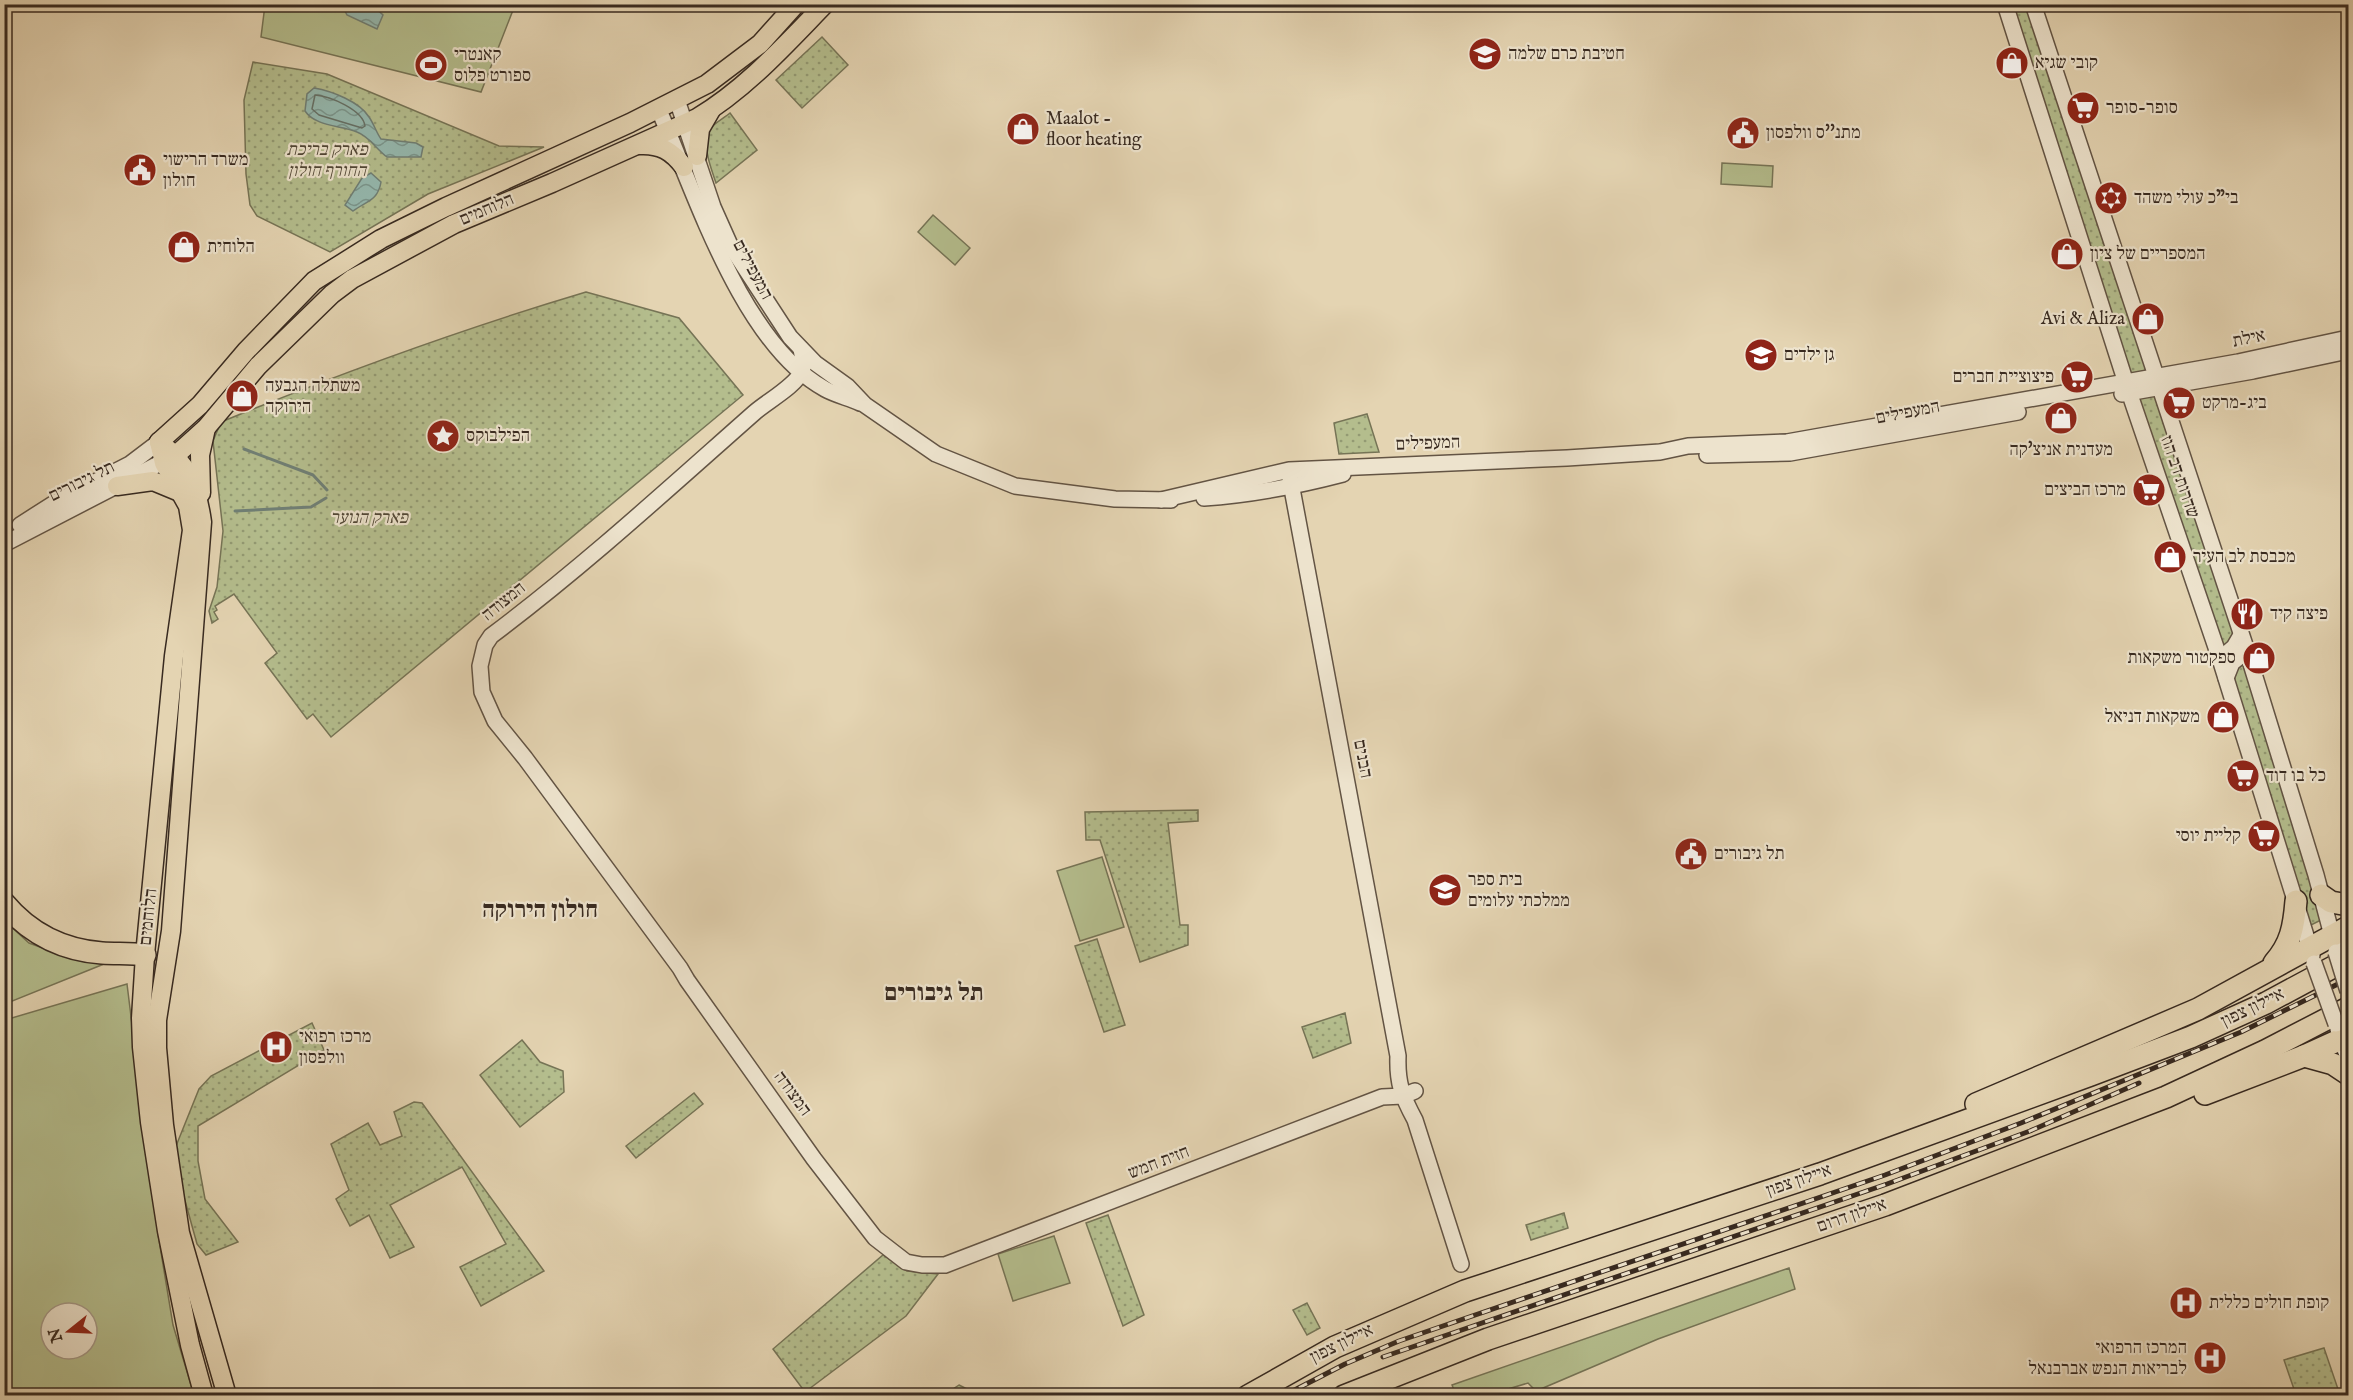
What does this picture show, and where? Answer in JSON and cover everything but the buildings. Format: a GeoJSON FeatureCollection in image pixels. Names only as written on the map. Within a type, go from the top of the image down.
{"type":"FeatureCollection","features":[{"type":"Feature","properties":{"kind":"highway"},"geometry":{"type":"LineString","coordinates":[[2322,895],[2331,902],[2349,905]]}},
{"type":"Feature","properties":{"kind":"highway"},"geometry":{"type":"LineString","coordinates":[[2266,972],[2288,945],[2293,931],[2296,901]]}},
{"type":"Feature","properties":{"kind":"highway"},"geometry":{"type":"LineString","coordinates":[[4,903],[28,927],[53,942],[99,953],[145,955]]}},
{"type":"Feature","properties":{"kind":"highway"},"geometry":{"type":"LineString","coordinates":[[1820,1174],[2025,1082],[2198,1009],[2266,972],[2341,943]]}},
{"type":"Feature","properties":{"kind":"highway","name":"איילון צפון"},"geometry":{"type":"LineString","coordinates":[[1248,1395],[1335,1347],[1466,1291],[1820,1174],[2191,1037],[2266,1003],[2341,943]]}},
{"type":"Feature","properties":{"kind":"highway"},"geometry":{"type":"LineString","coordinates":[[1885,1205],[1994,1178],[2304,1056],[2344,1033]]}},
{"type":"Feature","properties":{"kind":"highway","name":"איילון דרום"},"geometry":{"type":"LineString","coordinates":[[1344,1395],[1488,1339],[1885,1205],[2166,1096],[2265,1051],[2344,1033]]}},
{"type":"Feature","properties":{"kind":"highway"},"geometry":{"type":"LineString","coordinates":[[2304,1056],[2333,1064],[2349,1074]]}},
{"type":"Feature","properties":{"kind":"main road","name":"הלוחמים"},"geometry":{"type":"LineString","coordinates":[[204,1395],[190,1346],[167,1232],[150,1122],[141,1018],[174,656],[192,530],[191,517],[170,459],[159,442],[200,405],[261,336],[314,281],[326,272],[381,239],[707,84],[760,44],[796,4]]}},
{"type":"Feature","properties":{"kind":"main road","name":"הלוחמים"},"geometry":{"type":"LineString","coordinates":[[170,459],[206,428],[258,366],[332,294],[352,279],[454,224],[635,146],[711,109],[773,57],[825,4]]}},
{"type":"Feature","properties":{"kind":"main road"},"geometry":{"type":"LineString","coordinates":[[635,146],[662,147],[690,162],[700,129],[711,109]]}},
{"type":"Feature","properties":{"kind":"main road"},"geometry":{"type":"LineString","coordinates":[[202,522],[199,467],[206,428]]}},
{"type":"Feature","properties":{"kind":"main road","name":"הלוחמים"},"geometry":{"type":"LineString","coordinates":[[170,459],[184,465],[195,489],[202,522],[171,931],[162,977],[157,1020],[157,1048],[164,1125],[180,1233],[227,1395]]}},
{"type":"Feature","properties":{"kind":"main road"},"geometry":{"type":"LineString","coordinates":[[117,486],[153,481],[182,493]]}},
{"type":"Feature","properties":{"kind":"main road"},"geometry":{"type":"LineString","coordinates":[[145,955],[156,960],[162,977]]}},
{"type":"Feature","properties":{"kind":"street","name":"שדרות דב הוז"},"geometry":{"type":"LineString","coordinates":[[2005,4],[2128,388],[2220,659],[2312,955],[2344,1033]]}},
{"type":"Feature","properties":{"kind":"street","name":"שדרות דב הוז"},"geometry":{"type":"LineString","coordinates":[[2033,4],[2247,651],[2322,895],[2341,943],[2349,992]]}},
{"type":"Feature","properties":{"kind":"street","name":"המעפילים"},"geometry":{"type":"LineString","coordinates":[[677,100],[686,123],[690,162],[726,267],[741,294],[771,342],[802,372],[826,389],[865,405]]}},
{"type":"Feature","properties":{"kind":"street","name":"המעפילים"},"geometry":{"type":"LineString","coordinates":[[658,108],[668,131],[690,162],[730,245],[790,338],[824,370],[847,386],[865,405],[936,454],[1015,486],[1115,499],[1161,501],[1237,495],[1291,487],[1378,466]]}},
{"type":"Feature","properties":{"kind":"street","name":"אילת"},"geometry":{"type":"LineString","coordinates":[[2159,382],[2349,338]]}},
{"type":"Feature","properties":{"kind":"street"},"geometry":{"type":"LineString","coordinates":[[801,349],[804,360],[802,372]]}},
{"type":"Feature","properties":{"kind":"street","name":"אילת"},"geometry":{"type":"LineString","coordinates":[[2159,382],[2349,351]]}},
{"type":"Feature","properties":{"kind":"street","name":"המצודה"},"geometry":{"type":"LineString","coordinates":[[756,411],[790,369],[788,358]]}},
{"type":"Feature","properties":{"kind":"street"},"geometry":{"type":"LineString","coordinates":[[2095,388],[2115,374],[2119,359]]}},
{"type":"Feature","properties":{"kind":"street","name":"המצודה"},"geometry":{"type":"LineString","coordinates":[[802,372],[679,480],[491,636],[485,645],[480,666],[482,692],[495,721],[525,758],[675,964],[677,971],[687,980],[814,1159],[875,1238],[907,1260]]}},
{"type":"Feature","properties":{"kind":"street","name":"המעפילים"},"geometry":{"type":"LineString","coordinates":[[1660,452],[1688,456],[1790,453],[2159,382]]}},
{"type":"Feature","properties":{"kind":"street","name":"המעפילים"},"geometry":{"type":"LineString","coordinates":[[1161,501],[1289,470],[1660,452],[1688,446],[1787,442],[2095,388],[2128,388]]}},
{"type":"Feature","properties":{"kind":"street","name":"תל גיבורים"},"geometry":{"type":"LineString","coordinates":[[4,532],[130,464],[159,442]]}},
{"type":"Feature","properties":{"kind":"street","name":"תל גיבורים"},"geometry":{"type":"LineString","coordinates":[[4,544],[170,459]]}},
{"type":"Feature","properties":{"kind":"street","name":"הבנים"},"geometry":{"type":"LineString","coordinates":[[1289,470],[1398,1056],[1415,1120],[1461,1264]]}},
{"type":"Feature","properties":{"kind":"street"},"geometry":{"type":"LineString","coordinates":[[2220,659],[2234,647],[2241,635]]}},
{"type":"Feature","properties":{"kind":"street"},"geometry":{"type":"LineString","coordinates":[[2226,678],[2232,663],[2247,651]]}},
{"type":"Feature","properties":{"kind":"street","name":"חזית חמש"},"geometry":{"type":"LineString","coordinates":[[907,1260],[950,1263],[1407,1088]]}},
{"type":"Feature","properties":{"kind":"green space","name":"קאנטרי ספורט פלוס"},"geometry":{"type":"Polygon","coordinates":[[[265,5],[515,5],[481,92],[261,37],[265,5]]]}},
{"type":"Feature","properties":{"kind":"green space"},"geometry":{"type":"Polygon","coordinates":[[[2005,5],[2033,5],[2157,377],[2126,383],[2005,5]]]}},
{"type":"Feature","properties":{"kind":"green space"},"geometry":{"type":"Polygon","coordinates":[[[822,37],[848,65],[802,108],[776,80],[822,37]]]}},
{"type":"Feature","properties":{"kind":"green space","name":"פארק בריכת החורף חולון"},"geometry":{"type":"Polygon","coordinates":[[[253,62],[327,74],[499,146],[544,147],[428,194],[330,252],[257,216],[250,205],[246,174],[244,100],[253,62]]]}},
{"type":"Feature","properties":{"kind":"green space"},"geometry":{"type":"Polygon","coordinates":[[[730,113],[757,150],[716,183],[708,156],[707,135],[712,127],[730,113]]]}},
{"type":"Feature","properties":{"kind":"green space"},"geometry":{"type":"Polygon","coordinates":[[[1722,163],[1773,166],[1772,187],[1721,184],[1722,163]]]}},
{"type":"Feature","properties":{"kind":"green space"},"geometry":{"type":"Polygon","coordinates":[[[933,215],[970,248],[955,265],[918,232],[933,215]]]}},
{"type":"Feature","properties":{"kind":"green space","name":"פארק הנוער"},"geometry":{"type":"Polygon","coordinates":[[[586,292],[679,318],[743,395],[331,737],[313,714],[307,719],[265,663],[277,653],[234,594],[215,606],[217,610],[214,612],[218,619],[212,623],[209,611],[217,587],[223,531],[213,441],[221,422],[402,352],[586,292]]]}},
{"type":"Feature","properties":{"kind":"green space"},"geometry":{"type":"Polygon","coordinates":[[[2161,388],[2241,635],[2220,659],[2129,392],[2161,388]]]}},
{"type":"Feature","properties":{"kind":"green space"},"geometry":{"type":"Polygon","coordinates":[[[1367,414],[1379,452],[1339,454],[1334,423],[1367,414]]]}},
{"type":"Feature","properties":{"kind":"green space"},"geometry":{"type":"Polygon","coordinates":[[[2247,651],[2327,917],[2305,928],[2226,678],[2247,651]]]}},
{"type":"Feature","properties":{"kind":"green space"},"geometry":{"type":"Polygon","coordinates":[[[1198,810],[1198,821],[1168,823],[1180,925],[1188,925],[1188,945],[1140,962],[1100,840],[1086,840],[1085,812],[1198,810]]]}},
{"type":"Feature","properties":{"kind":"green space"},"geometry":{"type":"Polygon","coordinates":[[[1102,857],[1124,927],[1080,941],[1057,871],[1102,857]]]}},
{"type":"Feature","properties":{"kind":"green space"},"geometry":{"type":"Polygon","coordinates":[[[5,921],[29,943],[73,959],[104,964],[5,1004],[5,921]]]}},
{"type":"Feature","properties":{"kind":"green space"},"geometry":{"type":"Polygon","coordinates":[[[1097,939],[1125,1025],[1104,1032],[1075,946],[1097,939]]]}},
{"type":"Feature","properties":{"kind":"green space"},"geometry":{"type":"Polygon","coordinates":[[[127,984],[158,1234],[173,1325],[194,1395],[5,1396],[5,1020],[127,984]]]}},
{"type":"Feature","properties":{"kind":"green space"},"geometry":{"type":"Polygon","coordinates":[[[1345,1013],[1351,1043],[1313,1058],[1302,1027],[1345,1013]]]}},
{"type":"Feature","properties":{"kind":"green space"},"geometry":{"type":"Polygon","coordinates":[[[312,1023],[324,1050],[198,1126],[198,1161],[205,1199],[238,1242],[206,1255],[197,1244],[179,1179],[176,1146],[199,1089],[211,1076],[312,1023]]]}},
{"type":"Feature","properties":{"kind":"green space"},"geometry":{"type":"Polygon","coordinates":[[[522,1040],[540,1062],[563,1071],[564,1092],[520,1127],[480,1075],[522,1040]]]}},
{"type":"Feature","properties":{"kind":"green space"},"geometry":{"type":"Polygon","coordinates":[[[694,1093],[703,1104],[636,1158],[626,1146],[694,1093]]]}},
{"type":"Feature","properties":{"kind":"green space"},"geometry":{"type":"Polygon","coordinates":[[[414,1102],[422,1103],[544,1271],[481,1306],[460,1267],[506,1244],[462,1167],[390,1205],[414,1247],[390,1258],[369,1215],[350,1226],[336,1199],[349,1190],[331,1144],[368,1123],[380,1145],[402,1136],[394,1112],[414,1102]]]}},
{"type":"Feature","properties":{"kind":"green space"},"geometry":{"type":"Polygon","coordinates":[[[1564,1213],[1568,1228],[1531,1240],[1526,1225],[1564,1213]]]}},
{"type":"Feature","properties":{"kind":"green space"},"geometry":{"type":"Polygon","coordinates":[[[1108,1215],[1144,1315],[1123,1326],[1086,1223],[1108,1215]]]}},
{"type":"Feature","properties":{"kind":"green space"},"geometry":{"type":"Polygon","coordinates":[[[1054,1236],[1070,1283],[1013,1301],[998,1254],[1054,1236]]]}},
{"type":"Feature","properties":{"kind":"green space"},"geometry":{"type":"Polygon","coordinates":[[[883,1255],[907,1271],[938,1274],[906,1316],[805,1392],[773,1349],[883,1255]]]}},
{"type":"Feature","properties":{"kind":"green space"},"geometry":{"type":"Polygon","coordinates":[[[1789,1268],[1795,1289],[1658,1339],[1536,1391],[1528,1383],[1488,1395],[1456,1395],[1452,1385],[1789,1268]]]}},
{"type":"Feature","properties":{"kind":"green space"},"geometry":{"type":"Polygon","coordinates":[[[1307,1303],[1320,1328],[1307,1335],[1293,1310],[1307,1303]]]}},
{"type":"Feature","properties":{"kind":"green space"},"geometry":{"type":"Polygon","coordinates":[[[2324,1348],[2340,1395],[2296,1395],[2284,1360],[2324,1348]]]}},
{"type":"Feature","properties":{"kind":"green space"},"geometry":{"type":"Polygon","coordinates":[[[959,1385],[979,1395],[944,1395],[959,1385]]]}},
{"type":"Feature","properties":{"kind":"water"},"geometry":{"type":"Polygon","coordinates":[[[342,5],[372,5],[383,15],[377,29],[347,15],[342,5]]]}},
{"type":"Feature","properties":{"kind":"water"},"geometry":{"type":"Polygon","coordinates":[[[314,88],[337,95],[359,107],[369,117],[381,139],[416,143],[423,147],[421,157],[387,157],[362,134],[316,120],[305,111],[307,94],[314,88]]]}},
{"type":"Feature","properties":{"kind":"water"},"geometry":{"type":"Polygon","coordinates":[[[371,173],[381,182],[377,193],[371,200],[353,211],[345,205],[362,178],[371,173]]]}},
{"type":"Feature","properties":{"kind":"waterway"},"geometry":{"type":"LineString","coordinates":[[244,449],[313,475],[327,490]]}},
{"type":"Feature","properties":{"kind":"waterway"},"geometry":{"type":"LineString","coordinates":[[235,511],[311,507],[326,498]]}},
{"type":"Feature","properties":{"kind":"railway"},"geometry":{"type":"LineString","coordinates":[[1283,1396],[1345,1364],[1399,1341],[1885,1175],[2021,1123],[2241,1032],[2348,979]]}},
{"type":"Feature","properties":{"kind":"railway"},"geometry":{"type":"LineString","coordinates":[[1383,1357],[1887,1184],[2030,1131],[2139,1083]]}},
{"type":"Feature","properties":{"kind":"place","name":"חטיבת כרם שלמה"},"geometry":{"type":"Point","coordinates":[1485,54]}},
{"type":"Feature","properties":{"kind":"place","name":"קובי שגיא"},"geometry":{"type":"Point","coordinates":[2012,63]}},
{"type":"Feature","properties":{"kind":"place","name":"קאנטרי ספורט פלוס"},"geometry":{"type":"Point","coordinates":[431,65]}},
{"type":"Feature","properties":{"kind":"place","name":"סופר-סופר"},"geometry":{"type":"Point","coordinates":[2083,108]}},
{"type":"Feature","properties":{"kind":"place","name":"Maalot - floor heating"},"geometry":{"type":"Point","coordinates":[1023,129]}},
{"type":"Feature","properties":{"kind":"place","name":"מתנ''ס וולפסון"},"geometry":{"type":"Point","coordinates":[1743,133]}},
{"type":"Feature","properties":{"kind":"place","name":"משרד הרישוי חולון"},"geometry":{"type":"Point","coordinates":[140,170]}},
{"type":"Feature","properties":{"kind":"place","name":"בי\"כ עולי משהד"},"geometry":{"type":"Point","coordinates":[2111,198]}},
{"type":"Feature","properties":{"kind":"place","name":"הלוחית"},"geometry":{"type":"Point","coordinates":[184,247]}},
{"type":"Feature","properties":{"kind":"place","name":"המספריים של ציון"},"geometry":{"type":"Point","coordinates":[2067,254]}},
{"type":"Feature","properties":{"kind":"place","name":"Avi & Aliza"},"geometry":{"type":"Point","coordinates":[2148,319]}},
{"type":"Feature","properties":{"kind":"place","name":"גן ילדים"},"geometry":{"type":"Point","coordinates":[1761,355]}},
{"type":"Feature","properties":{"kind":"place","name":"פיצוציית חברים"},"geometry":{"type":"Point","coordinates":[2077,377]}},
{"type":"Feature","properties":{"kind":"place","name":"משתלה הגבעה הירוקה"},"geometry":{"type":"Point","coordinates":[242,396]}},
{"type":"Feature","properties":{"kind":"place","name":"ביג-מרקט"},"geometry":{"type":"Point","coordinates":[2179,403]}},
{"type":"Feature","properties":{"kind":"place","name":"מעדנית אניצ'קה"},"geometry":{"type":"Point","coordinates":[2061,418]}},
{"type":"Feature","properties":{"kind":"place","name":"הפילבוקס"},"geometry":{"type":"Point","coordinates":[443,436]}},
{"type":"Feature","properties":{"kind":"place","name":"מרכז הביצים"},"geometry":{"type":"Point","coordinates":[2149,490]}},
{"type":"Feature","properties":{"kind":"place","name":"מכבסת לב העיר"},"geometry":{"type":"Point","coordinates":[2170,557]}},
{"type":"Feature","properties":{"kind":"place","name":"פיצה קיד"},"geometry":{"type":"Point","coordinates":[2247,614]}},
{"type":"Feature","properties":{"kind":"place","name":"ספקטור משקאות"},"geometry":{"type":"Point","coordinates":[2259,658]}},
{"type":"Feature","properties":{"kind":"place","name":"משקאות דניאל"},"geometry":{"type":"Point","coordinates":[2223,717]}},
{"type":"Feature","properties":{"kind":"place","name":"כל בו דוד"},"geometry":{"type":"Point","coordinates":[2243,776]}},
{"type":"Feature","properties":{"kind":"place","name":"קליית יוסי"},"geometry":{"type":"Point","coordinates":[2264,836]}},
{"type":"Feature","properties":{"kind":"place","name":"תל גיבורים"},"geometry":{"type":"Point","coordinates":[1691,854]}},
{"type":"Feature","properties":{"kind":"place","name":"בית ספר ממלכתי עלומים"},"geometry":{"type":"Point","coordinates":[1445,890]}},
{"type":"Feature","properties":{"kind":"place","name":"מרכז רפואי וולפסון"},"geometry":{"type":"Point","coordinates":[276,1047]}},
{"type":"Feature","properties":{"kind":"place","name":"קופת חולים כללית"},"geometry":{"type":"Point","coordinates":[2186,1303]}},
{"type":"Feature","properties":{"kind":"place","name":"המרכז הרפואי לבריאות הנפש אברבנאל"},"geometry":{"type":"Point","coordinates":[2210,1358]}},
{"type":"Feature","properties":{"kind":"district","name":"חולון הירוקה"},"geometry":{"type":"Point","coordinates":[540,910]}},
{"type":"Feature","properties":{"kind":"district","name":"תל גיבורים"},"geometry":{"type":"Point","coordinates":[934,993]}}]}
